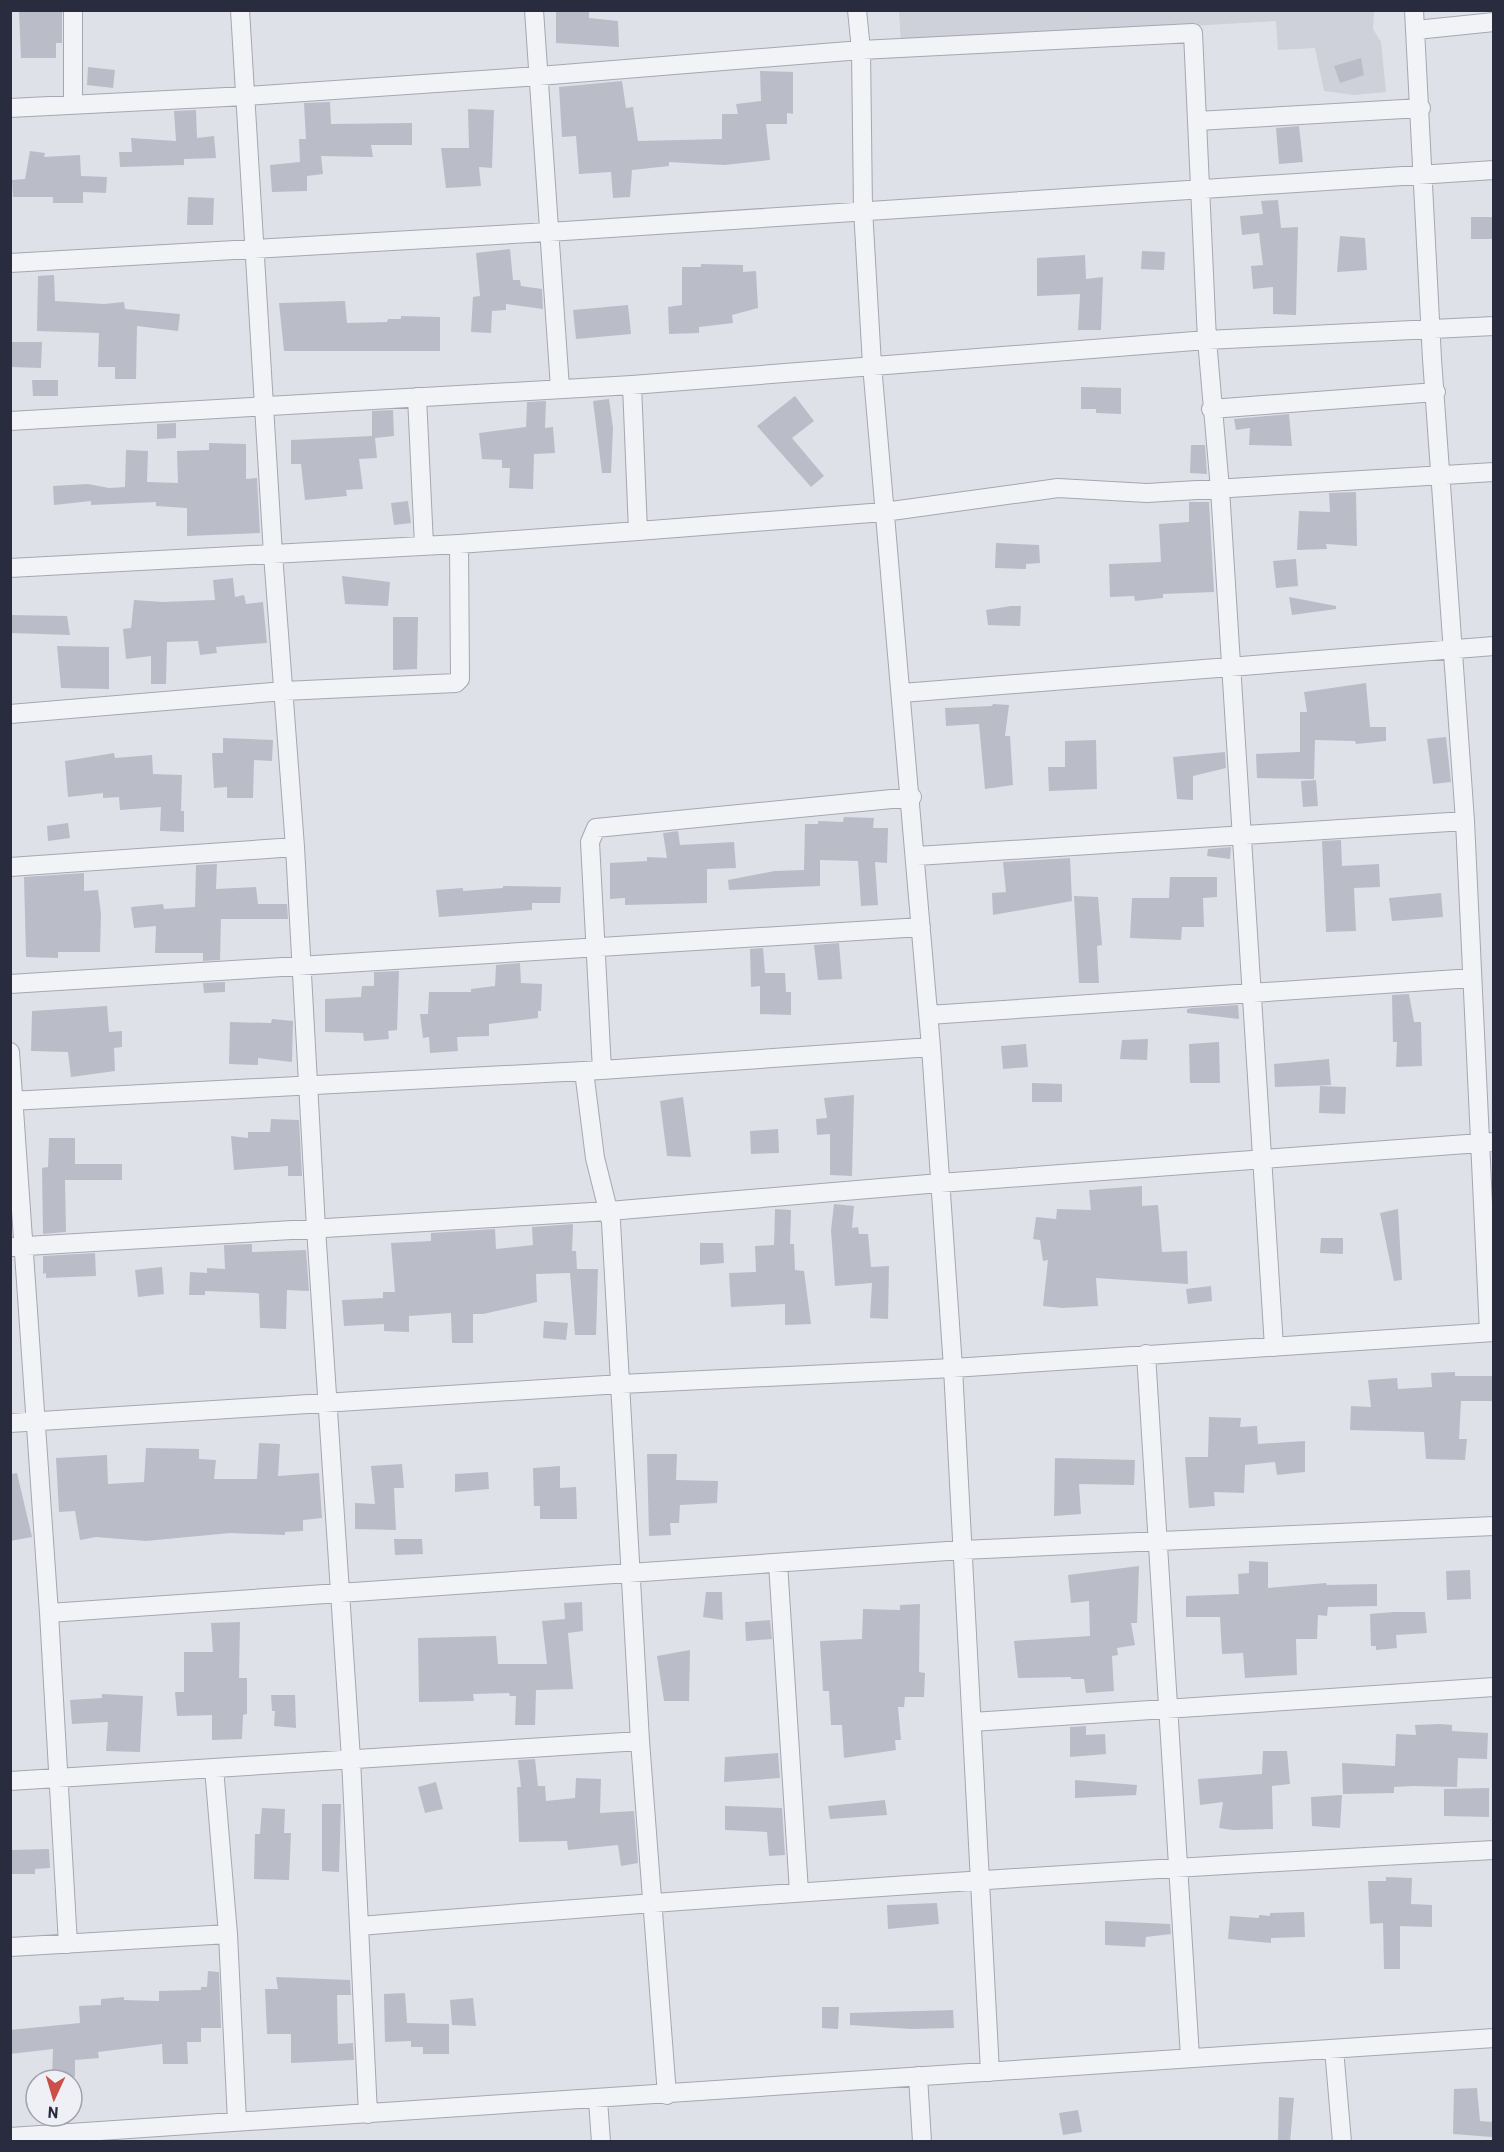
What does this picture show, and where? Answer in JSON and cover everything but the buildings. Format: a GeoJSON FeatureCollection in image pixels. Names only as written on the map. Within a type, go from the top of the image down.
{"type":"FeatureCollection","features":[{"type":"Feature","properties":{"kind":"street"},"geometry":{"type":"LineString","coordinates":[[73,10],[73,105]]}},
{"type":"Feature","properties":{"kind":"street"},"geometry":{"type":"LineString","coordinates":[[240,10],[266,407],[273,554],[296,847],[316,1228],[351,1759],[368,2114]]}},
{"type":"Feature","properties":{"kind":"street"},"geometry":{"type":"LineString","coordinates":[[534,10],[560,388]]}},
{"type":"Feature","properties":{"kind":"street"},"geometry":{"type":"LineString","coordinates":[[857,10],[861,50],[863,209],[872,365],[912,797],[929,1015],[952,1368],[990,2072]]}},
{"type":"Feature","properties":{"kind":"street"},"geometry":{"type":"LineString","coordinates":[[10,1423],[328,1401],[952,1368],[1491,1332],[1486,1142],[1472,978],[1465,821],[1431,330],[1414,10]]}},
{"type":"Feature","properties":{"kind":"street"},"geometry":{"type":"LineString","coordinates":[[1416,30],[1494,22]]}},
{"type":"Feature","properties":{"kind":"street"},"geometry":{"type":"LineString","coordinates":[[10,108],[246,96],[539,76],[861,50],[1193,33],[1211,409],[1220,489],[1274,1347]]}},
{"type":"Feature","properties":{"kind":"street"},"geometry":{"type":"LineString","coordinates":[[1197,121],[1420,108]]}},
{"type":"Feature","properties":{"kind":"street"},"geometry":{"type":"LineString","coordinates":[[10,263],[549,232],[863,209],[1200,190],[1494,170]]}},
{"type":"Feature","properties":{"kind":"street"},"geometry":{"type":"LineString","coordinates":[[10,421],[632,385],[1207,340],[1494,326]]}},
{"type":"Feature","properties":{"kind":"street"},"geometry":{"type":"LineString","coordinates":[[632,385],[638,531]]}},
{"type":"Feature","properties":{"kind":"street"},"geometry":{"type":"LineString","coordinates":[[1211,409],[1436,392]]}},
{"type":"Feature","properties":{"kind":"street"},"geometry":{"type":"LineString","coordinates":[[417,397],[424,545]]}},
{"type":"Feature","properties":{"kind":"street"},"geometry":{"type":"LineString","coordinates":[[10,568],[459,544],[638,531],[884,512],[1058,488],[1147,493],[1494,472]]}},
{"type":"Feature","properties":{"kind":"street"},"geometry":{"type":"LineString","coordinates":[[10,714],[284,691],[458,682],[459,544]]}},
{"type":"Feature","properties":{"kind":"street"},"geometry":{"type":"LineString","coordinates":[[902,693],[1494,646]]}},
{"type":"Feature","properties":{"kind":"street"},"geometry":{"type":"LineString","coordinates":[[667,2095],[640,1741],[621,1384],[609,1211],[595,1158],[594,949],[590,842],[596,828],[603,825],[912,797]]}},
{"type":"Feature","properties":{"kind":"street"},"geometry":{"type":"LineString","coordinates":[[916,856],[1243,833],[1465,821]]}},
{"type":"Feature","properties":{"kind":"street"},"geometry":{"type":"LineString","coordinates":[[10,867],[296,847]]}},
{"type":"Feature","properties":{"kind":"street"},"geometry":{"type":"LineString","coordinates":[[10,984],[921,927]]}},
{"type":"Feature","properties":{"kind":"street"},"geometry":{"type":"LineString","coordinates":[[929,1015],[1253,991],[1472,978]]}},
{"type":"Feature","properties":{"kind":"street"},"geometry":{"type":"LineString","coordinates":[[12,1101],[593,1070],[931,1047]]}},
{"type":"Feature","properties":{"kind":"street"},"geometry":{"type":"LineString","coordinates":[[10,1052],[17,1246],[49,1613],[68,1944]]}},
{"type":"Feature","properties":{"kind":"street"},"geometry":{"type":"LineString","coordinates":[[17,1246],[609,1211],[940,1182],[1486,1142]]}},
{"type":"Feature","properties":{"kind":"street"},"geometry":{"type":"LineString","coordinates":[[1146,1354],[1166,1710],[1180,1867],[1190,2057]]}},
{"type":"Feature","properties":{"kind":"street"},"geometry":{"type":"LineString","coordinates":[[49,1613],[340,1591],[962,1550],[1494,1526]]}},
{"type":"Feature","properties":{"kind":"street"},"geometry":{"type":"LineString","coordinates":[[778,1563],[799,1892]]}},
{"type":"Feature","properties":{"kind":"street"},"geometry":{"type":"LineString","coordinates":[[972,1722],[1494,1687]]}},
{"type":"Feature","properties":{"kind":"street"},"geometry":{"type":"LineString","coordinates":[[10,1781],[640,1741]]}},
{"type":"Feature","properties":{"kind":"street"},"geometry":{"type":"LineString","coordinates":[[214,1768],[228,1934],[237,2121]]}},
{"type":"Feature","properties":{"kind":"street"},"geometry":{"type":"LineString","coordinates":[[360,1926],[799,1892],[1180,1867],[1494,1850]]}},
{"type":"Feature","properties":{"kind":"street"},"geometry":{"type":"LineString","coordinates":[[10,1947],[228,1934]]}},
{"type":"Feature","properties":{"kind":"street"},"geometry":{"type":"LineString","coordinates":[[10,2137],[203,2133],[237,2121],[598,2100],[1190,2057],[1494,2038]]}},
{"type":"Feature","properties":{"kind":"street"},"geometry":{"type":"LineString","coordinates":[[1334,2049],[1342,2142]]}},
{"type":"Feature","properties":{"kind":"street"},"geometry":{"type":"LineString","coordinates":[[918,2076],[922,2142]]}},
{"type":"Feature","properties":{"kind":"street"},"geometry":{"type":"LineString","coordinates":[[598,2100],[601,2142]]}},
{"type":"Feature","properties":{"kind":"shaded area"},"geometry":{"type":"Polygon","coordinates":[[[899,11],[1374,11],[1373,29],[1381,42],[1386,92],[1354,95],[1324,91],[1315,48],[1278,50],[1276,21],[901,43],[899,11]]]}}]}
